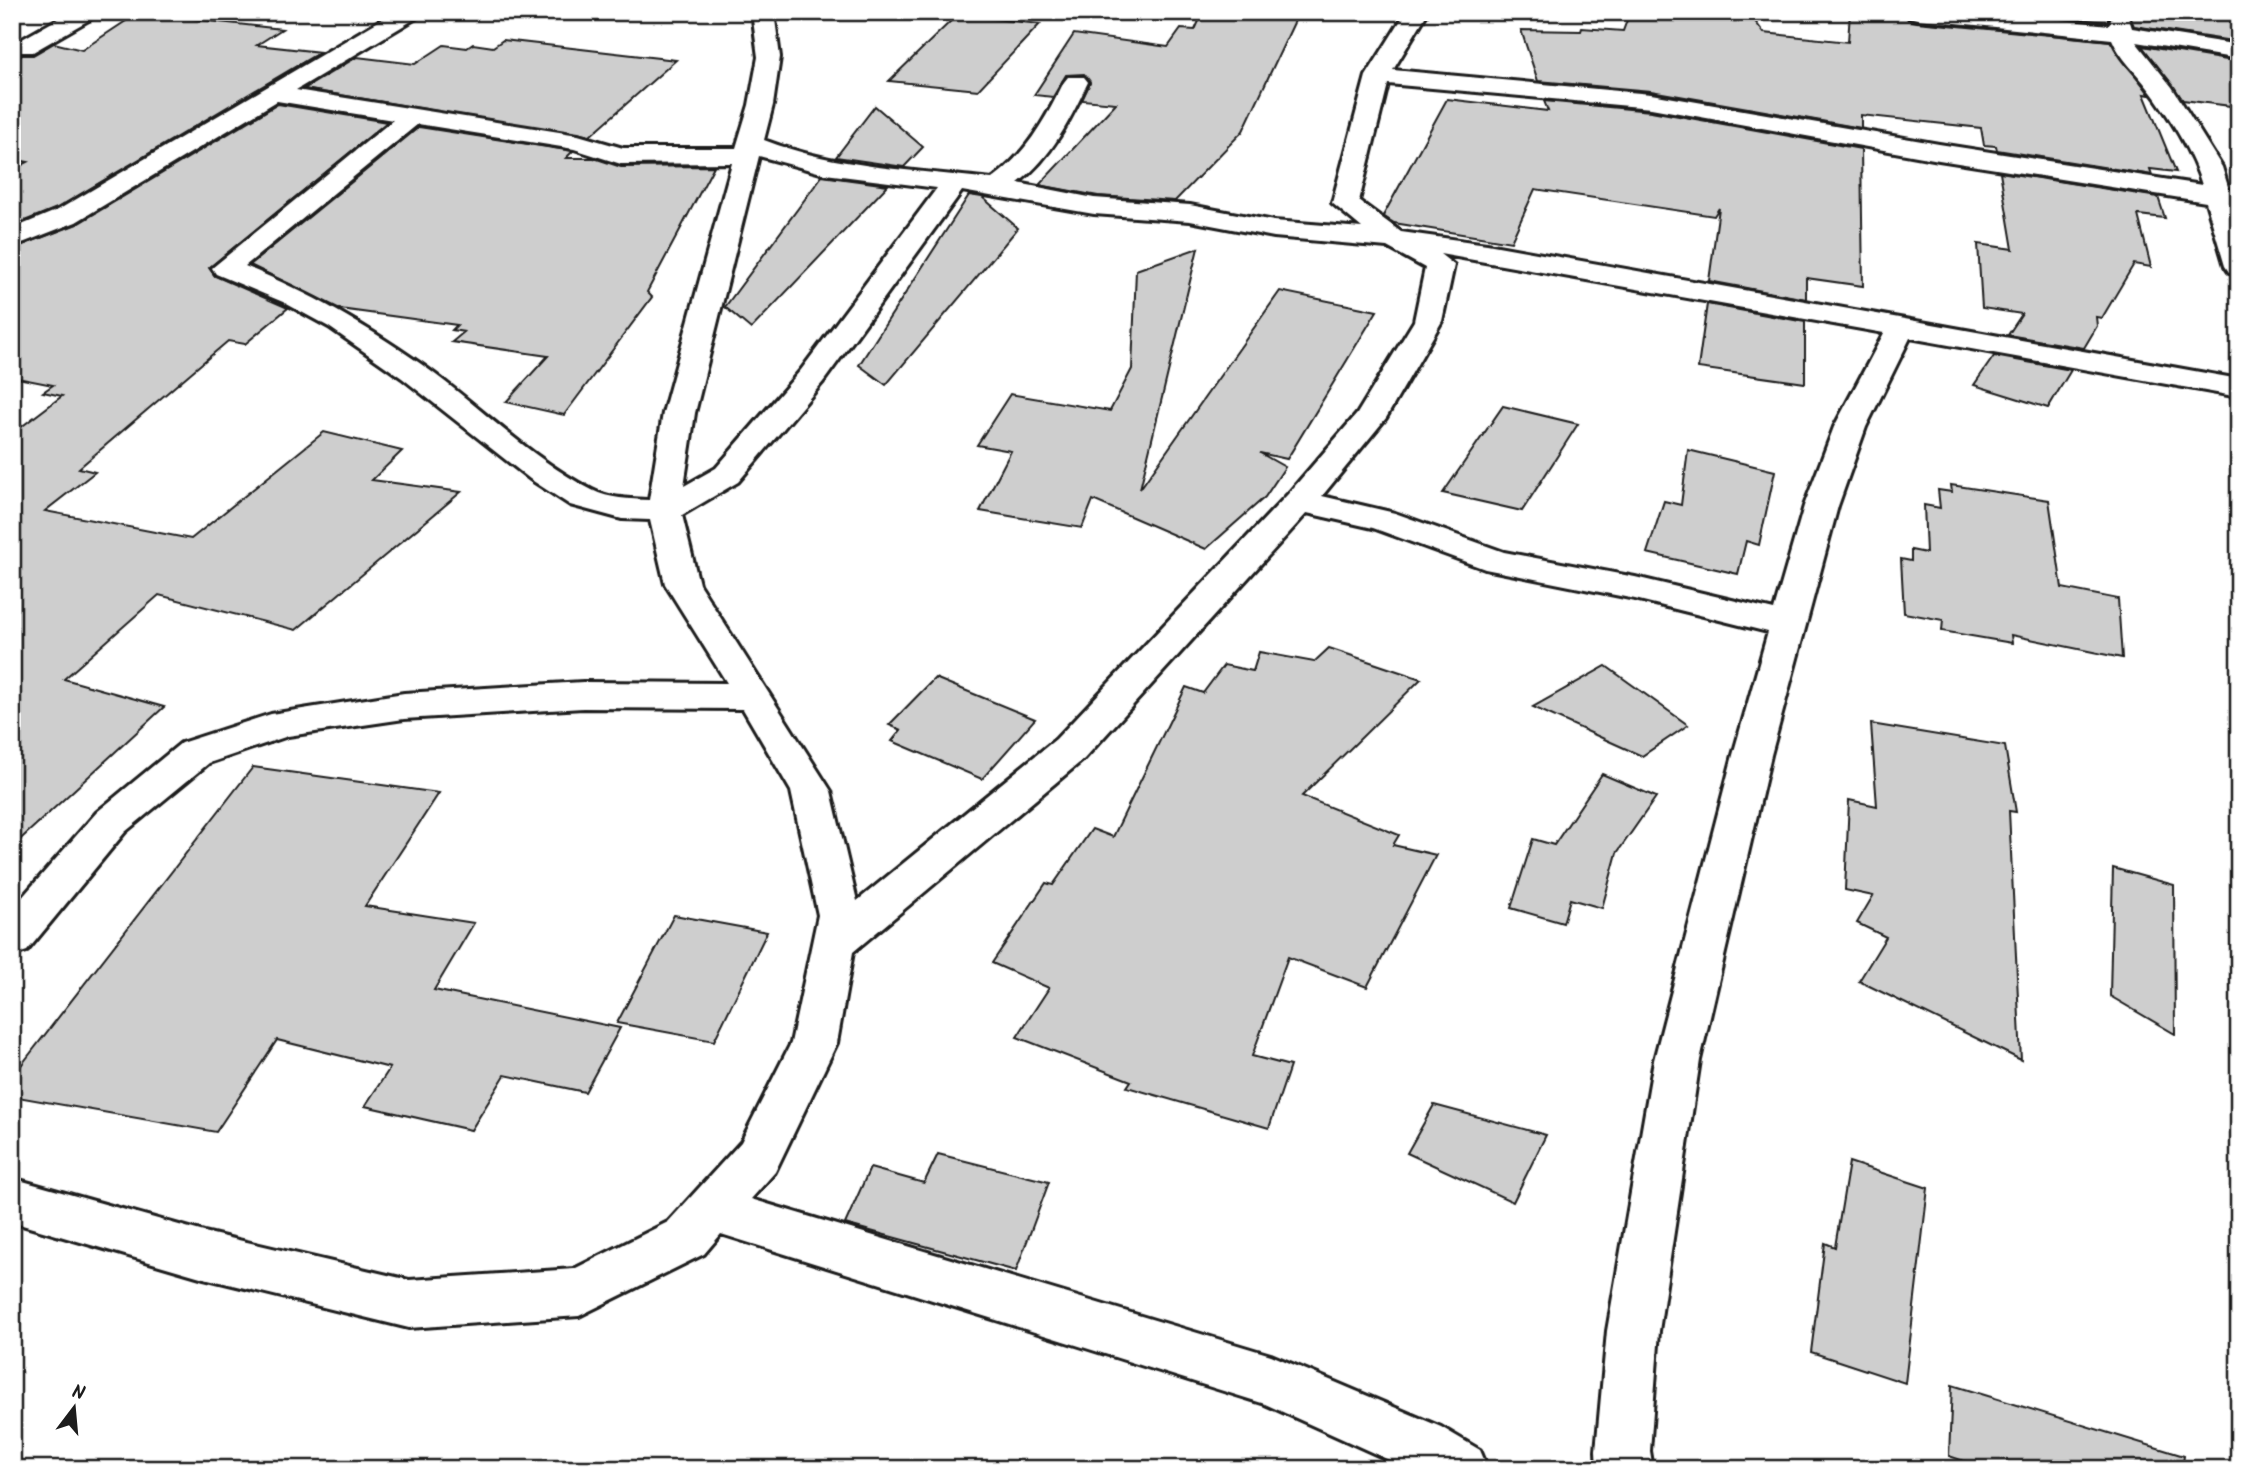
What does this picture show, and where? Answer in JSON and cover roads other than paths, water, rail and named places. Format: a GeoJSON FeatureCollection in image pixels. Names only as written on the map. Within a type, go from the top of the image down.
{"type":"FeatureCollection","features":[{"type":"Feature","properties":{"kind":"street"},"geometry":{"type":"LineString","coordinates":[[25,47],[86,12]]}},
{"type":"Feature","properties":{"kind":"street"},"geometry":{"type":"LineString","coordinates":[[12,239],[67,215],[410,12]]}},
{"type":"Feature","properties":{"kind":"street"},"geometry":{"type":"LineString","coordinates":[[12,1200],[204,1255],[409,1304],[579,1292],[686,1238],[758,1157],[814,1043],[839,915],[811,790],[682,584],[664,511],[679,412],[761,105],[769,57],[763,12]]}},
{"type":"Feature","properties":{"kind":"street"},"geometry":{"type":"LineString","coordinates":[[834,944],[1070,749],[1300,501],[1370,418],[1428,321],[1440,265],[1393,239],[1345,203],[1378,76],[1417,12]]}},
{"type":"Feature","properties":{"kind":"street"},"geometry":{"type":"LineString","coordinates":[[1917,12],[2122,23],[2239,52]]}},
{"type":"Feature","properties":{"kind":"street"},"geometry":{"type":"LineString","coordinates":[[2122,23],[2127,47],[2160,87],[2227,197],[2239,266]]}},
{"type":"Feature","properties":{"kind":"street"},"geometry":{"type":"LineString","coordinates":[[1378,76],[1651,101],[1939,152],[2227,197]]}},
{"type":"Feature","properties":{"kind":"street"},"geometry":{"type":"LineString","coordinates":[[997,187],[1020,172],[1046,143],[1076,82]]}},
{"type":"Feature","properties":{"kind":"street"},"geometry":{"type":"LineString","coordinates":[[272,93],[578,142],[621,156],[748,149],[830,169],[997,187],[1094,206],[1176,211],[1299,232],[1393,239],[1648,279],[1901,328],[2239,388]]}},
{"type":"Feature","properties":{"kind":"street"},"geometry":{"type":"LineString","coordinates":[[413,116],[226,268],[293,296],[339,321],[413,372],[541,472],[582,499],[622,509],[664,511],[727,475],[812,376],[955,182]]}},
{"type":"Feature","properties":{"kind":"street"},"geometry":{"type":"LineString","coordinates":[[1625,1469],[1623,1451],[1633,1331],[1677,1060],[1752,755],[1821,506],[1850,427],[1901,328]]}},
{"type":"Feature","properties":{"kind":"street"},"geometry":{"type":"LineString","coordinates":[[1300,501],[1382,520],[1497,561],[1635,588],[1789,625]]}},
{"type":"Feature","properties":{"kind":"street"},"geometry":{"type":"LineString","coordinates":[[12,939],[111,822],[195,753],[284,723],[404,706],[583,695],[754,696]]}},
{"type":"Feature","properties":{"kind":"street"},"geometry":{"type":"LineString","coordinates":[[712,1209],[1271,1380],[1422,1446],[1461,1469]]}}]}
